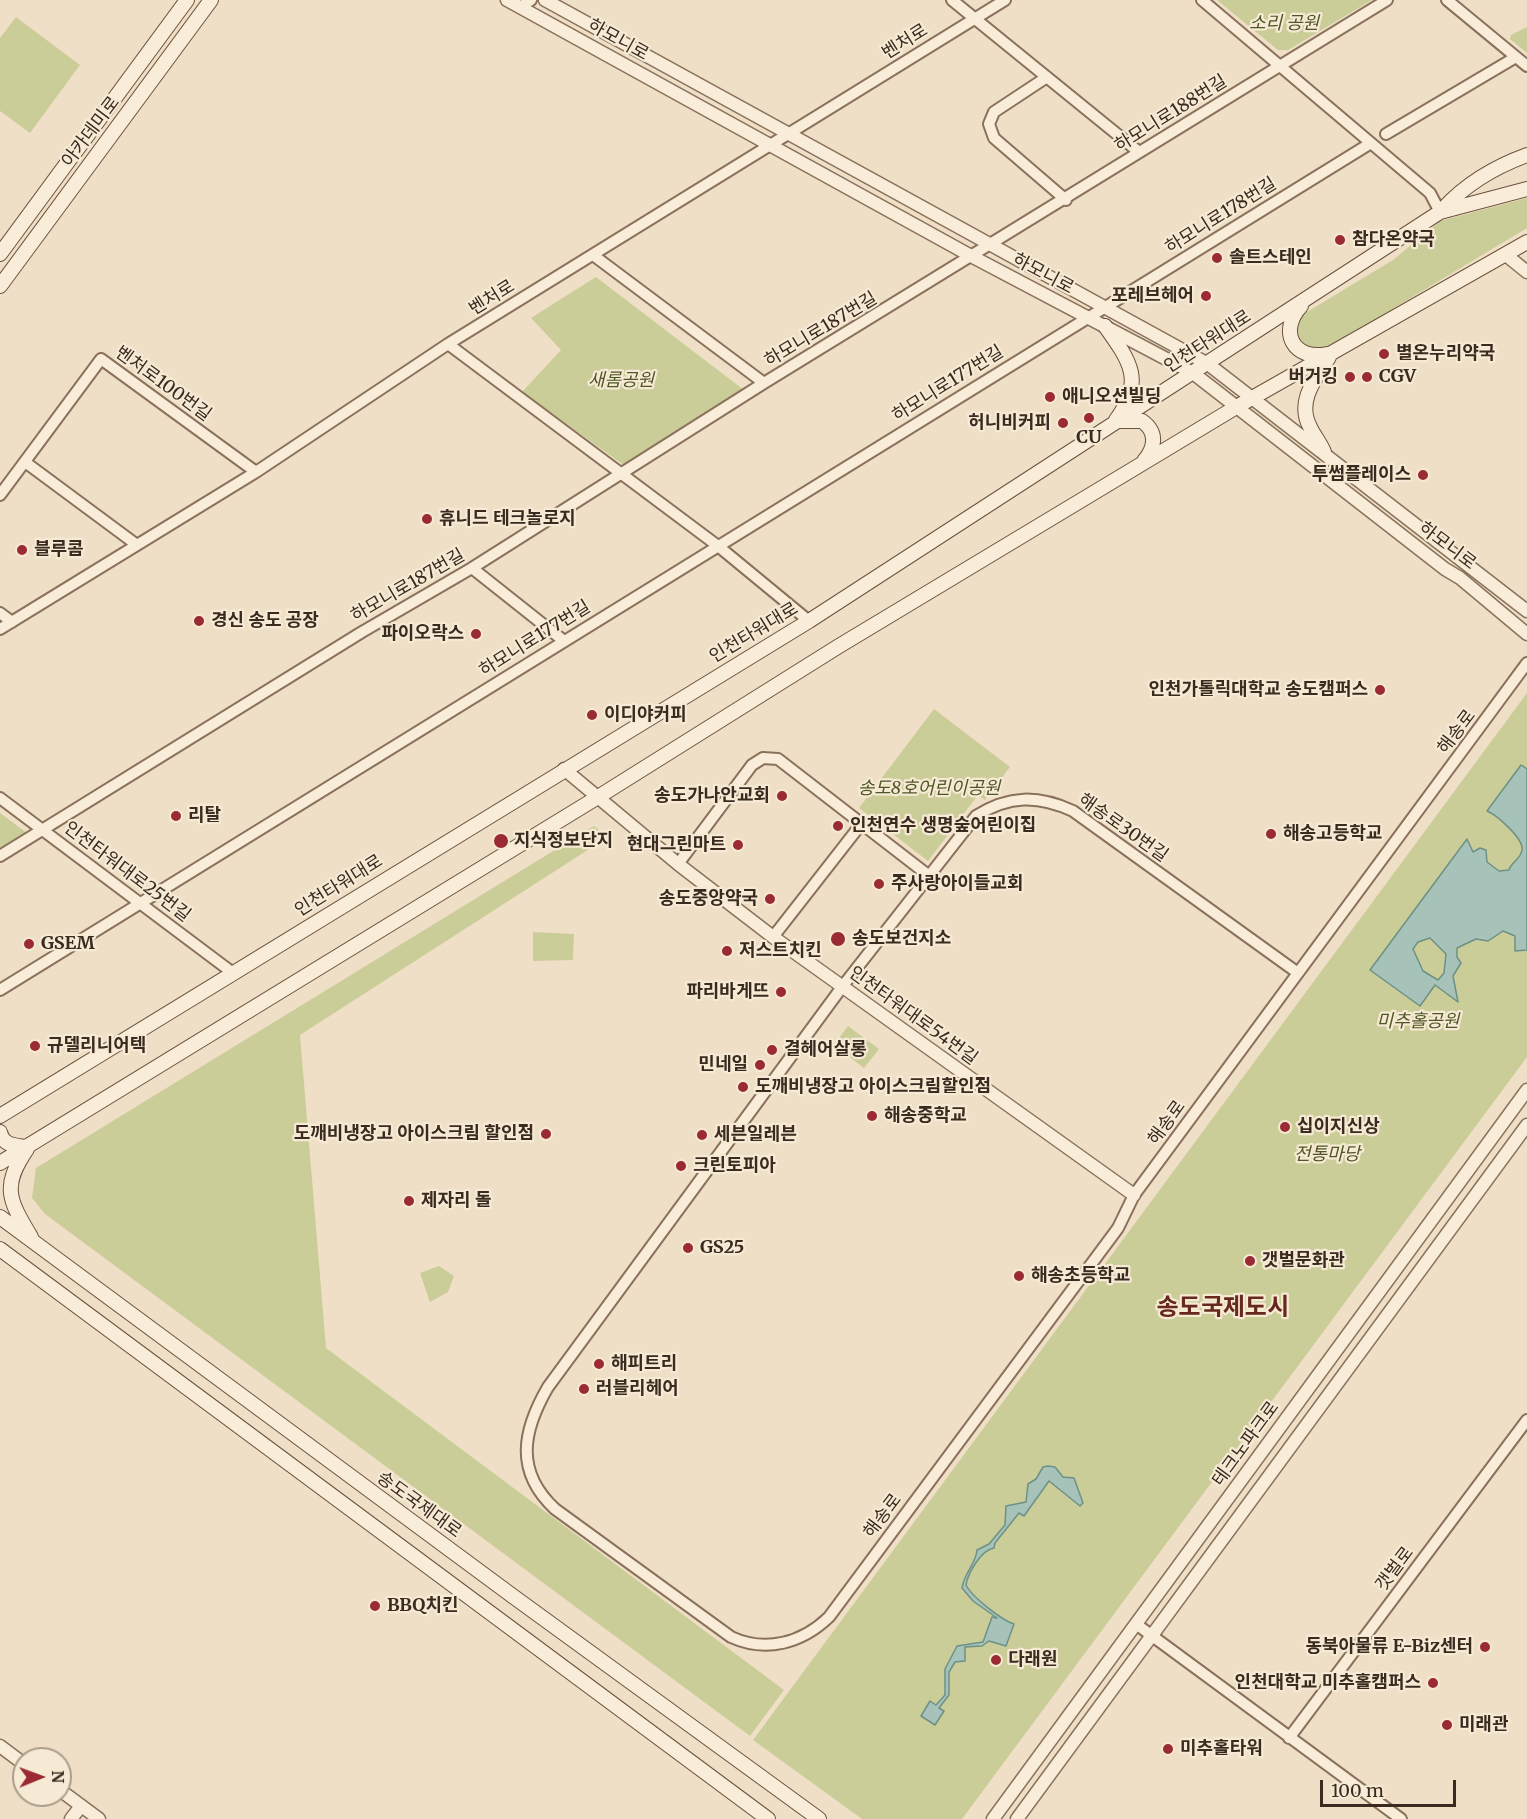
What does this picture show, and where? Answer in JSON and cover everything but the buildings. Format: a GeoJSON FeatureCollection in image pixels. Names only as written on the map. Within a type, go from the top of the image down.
{"type":"FeatureCollection","features":[{"type":"Feature","properties":{"kind":"main road","name":"아카데미로"},"geometry":{"type":"LineString","coordinates":[[0,255],[186,0]]}},
{"type":"Feature","properties":{"kind":"main road","name":"아카데미로"},"geometry":{"type":"LineString","coordinates":[[0,286],[211,0]]}},
{"type":"Feature","properties":{"kind":"main road"},"geometry":{"type":"LineString","coordinates":[[1440,212],[1457,194],[1508,162],[1527,155]]}},
{"type":"Feature","properties":{"kind":"main road","name":"인천타워대로"},"geometry":{"type":"LineString","coordinates":[[3,1115],[564,769],[809,621],[1440,212],[1527,189]]}},
{"type":"Feature","properties":{"kind":"main road"},"geometry":{"type":"LineString","coordinates":[[0,1163],[598,797],[839,646],[1238,406],[1527,242]]}},
{"type":"Feature","properties":{"kind":"main road"},"geometry":{"type":"LineString","coordinates":[[1316,293],[1293,318],[1290,335],[1292,343],[1302,353],[1311,355],[1335,352]]}},
{"type":"Feature","properties":{"kind":"main road"},"geometry":{"type":"LineString","coordinates":[[1105,326],[1126,355],[1132,371],[1132,389],[1128,404],[1115,424]]}},
{"type":"Feature","properties":{"kind":"main road"},"geometry":{"type":"LineString","coordinates":[[1324,452],[1310,427],[1306,404],[1308,389],[1335,352]]}},
{"type":"Feature","properties":{"kind":"main road"},"geometry":{"type":"LineString","coordinates":[[1115,424],[1142,421],[1151,431],[1152,448],[1141,465]]}},
{"type":"Feature","properties":{"kind":"main road"},"geometry":{"type":"LineString","coordinates":[[3,1115],[1,1138],[8,1144],[28,1146]]}},
{"type":"Feature","properties":{"kind":"main road"},"geometry":{"type":"LineString","coordinates":[[28,1146],[16,1166],[9,1193],[12,1205],[36,1244]]}},
{"type":"Feature","properties":{"kind":"main road","name":"송도국제대로"},"geometry":{"type":"LineString","coordinates":[[0,1217],[819,1819]]}},
{"type":"Feature","properties":{"kind":"main road"},"geometry":{"type":"LineString","coordinates":[[0,1249],[768,1819]]}},
{"type":"Feature","properties":{"kind":"street","name":"하모니로"},"geometry":{"type":"LineString","coordinates":[[507,0],[973,257],[1193,373],[1445,569],[1460,578],[1527,634]]}},
{"type":"Feature","properties":{"kind":"street"},"geometry":{"type":"LineString","coordinates":[[520,7],[531,0]]}},
{"type":"Feature","properties":{"kind":"street","name":"하모니로"},"geometry":{"type":"LineString","coordinates":[[545,0],[1208,363],[1527,611]]}},
{"type":"Feature","properties":{"kind":"street"},"geometry":{"type":"LineString","coordinates":[[952,0],[1139,152]]}},
{"type":"Feature","properties":{"kind":"street","name":"벤처로"},"geometry":{"type":"LineString","coordinates":[[0,629],[256,472],[448,344],[1005,0]]}},
{"type":"Feature","properties":{"kind":"street"},"geometry":{"type":"LineString","coordinates":[[1202,0],[1430,193],[1440,212]]}},
{"type":"Feature","properties":{"kind":"street","name":"하모니로188번길"},"geometry":{"type":"LineString","coordinates":[[973,257],[1387,0]]}},
{"type":"Feature","properties":{"kind":"street"},"geometry":{"type":"LineString","coordinates":[[1448,0],[1527,66]]}},
{"type":"Feature","properties":{"kind":"street"},"geometry":{"type":"LineString","coordinates":[[1386,134],[1516,57]]}},
{"type":"Feature","properties":{"kind":"street"},"geometry":{"type":"LineString","coordinates":[[1047,76],[994,112],[989,124],[994,138],[1066,200]]}},
{"type":"Feature","properties":{"kind":"street","name":"하모니로178번길"},"geometry":{"type":"LineString","coordinates":[[1088,317],[1371,143]]}},
{"type":"Feature","properties":{"kind":"street"},"geometry":{"type":"LineString","coordinates":[[592,255],[764,383]]}},
{"type":"Feature","properties":{"kind":"street"},"geometry":{"type":"LineString","coordinates":[[1506,255],[1527,272]]}},
{"type":"Feature","properties":{"kind":"street","name":"하모니로187번길"},"geometry":{"type":"LineString","coordinates":[[0,856],[362,632],[472,568],[764,383],[973,257]]}},
{"type":"Feature","properties":{"kind":"street","name":"하모니로177번길"},"geometry":{"type":"LineString","coordinates":[[0,990],[1088,317]]}},
{"type":"Feature","properties":{"kind":"street"},"geometry":{"type":"LineString","coordinates":[[448,344],[718,546],[809,621]]}},
{"type":"Feature","properties":{"kind":"street","name":"벤처로100번길"},"geometry":{"type":"LineString","coordinates":[[0,495],[101,359],[256,472]]}},
{"type":"Feature","properties":{"kind":"street"},"geometry":{"type":"LineString","coordinates":[[25,462],[137,545]]}},
{"type":"Feature","properties":{"kind":"street"},"geometry":{"type":"LineString","coordinates":[[472,568],[564,641]]}},
{"type":"Feature","properties":{"kind":"street"},"geometry":{"type":"LineString","coordinates":[[0,613],[12,622]]}},
{"type":"Feature","properties":{"kind":"street","name":"해송로"},"geometry":{"type":"LineString","coordinates":[[842,987],[548,1387],[533,1414],[527,1433],[530,1470],[547,1501],[720,1629],[742,1642],[778,1644],[802,1638],[829,1617],[1118,1228],[1134,1196],[1527,663]]}},
{"type":"Feature","properties":{"kind":"street"},"geometry":{"type":"LineString","coordinates":[[678,864],[752,765],[763,758],[778,759],[928,875]]}},
{"type":"Feature","properties":{"kind":"street","name":"인천타워대로54번길"},"geometry":{"type":"LineString","coordinates":[[564,769],[678,864],[773,937],[1134,1196]]}},
{"type":"Feature","properties":{"kind":"street","name":"인천타워대로25번길"},"geometry":{"type":"LineString","coordinates":[[0,798],[233,973]]}},
{"type":"Feature","properties":{"kind":"street","name":"해송로30번길"},"geometry":{"type":"LineString","coordinates":[[842,987],[964,828],[991,807],[1018,799],[1048,800],[1073,811],[1298,973]]}},
{"type":"Feature","properties":{"kind":"street"},"geometry":{"type":"LineString","coordinates":[[773,937],[862,823]]}},
{"type":"Feature","properties":{"kind":"street","name":"테크노파크로"},"geometry":{"type":"LineString","coordinates":[[993,1819],[1527,1090]]}},
{"type":"Feature","properties":{"kind":"street","name":"테크노파크로"},"geometry":{"type":"LineString","coordinates":[[1017,1819],[1527,1125]]}},
{"type":"Feature","properties":{"kind":"street","name":"갯벌로"},"geometry":{"type":"LineString","coordinates":[[1289,1738],[1527,1420]]}},
{"type":"Feature","properties":{"kind":"street"},"geometry":{"type":"LineString","coordinates":[[1136,1624],[1153,1634],[1289,1738],[1401,1819]]}},
{"type":"Feature","properties":{"kind":"street"},"geometry":{"type":"LineString","coordinates":[[72,1799],[99,1819]]}},
{"type":"Feature","properties":{"kind":"street"},"geometry":{"type":"LineString","coordinates":[[71,1819],[81,1806]]}},
{"type":"Feature","properties":{"kind":"green space","name":"소리 공원"},"geometry":{"type":"Polygon","coordinates":[[[1217,0],[1372,0],[1288,50],[1278,50],[1217,0]]]}},
{"type":"Feature","properties":{"kind":"green space"},"geometry":{"type":"Polygon","coordinates":[[[16,17],[80,65],[30,133],[0,111],[0,38],[16,17]]]}},
{"type":"Feature","properties":{"kind":"green space"},"geometry":{"type":"Polygon","coordinates":[[[1527,27],[1527,53],[1510,39],[1511,35],[1527,27]]]}},
{"type":"Feature","properties":{"kind":"green space"},"geometry":{"type":"Polygon","coordinates":[[[1527,198],[1527,228],[1326,349],[1318,351],[1296,342],[1294,326],[1302,315],[1393,260],[1440,221],[1527,198]]]}},
{"type":"Feature","properties":{"kind":"green space","name":"새롬공원"},"geometry":{"type":"Polygon","coordinates":[[[596,277],[744,390],[625,466],[522,392],[561,350],[531,318],[596,277]]]}},
{"type":"Feature","properties":{"kind":"green space","name":"미추홀공원"},"geometry":{"type":"Polygon","coordinates":[[[1527,693],[1527,1057],[962,1819],[862,1819],[753,1740],[1527,693]]]}},
{"type":"Feature","properties":{"kind":"green space","name":"송도8호어린이공원"},"geometry":{"type":"Polygon","coordinates":[[[934,709],[1010,767],[985,800],[978,795],[928,861],[859,808],[934,709]]]}},
{"type":"Feature","properties":{"kind":"green space"},"geometry":{"type":"Polygon","coordinates":[[[0,813],[27,833],[0,848],[0,813]]]}},
{"type":"Feature","properties":{"kind":"green space"},"geometry":{"type":"Polygon","coordinates":[[[594,826],[608,837],[300,1035],[326,1348],[784,1690],[750,1736],[45,1214],[32,1198],[36,1168],[594,826]]]}},
{"type":"Feature","properties":{"kind":"green space"},"geometry":{"type":"Polygon","coordinates":[[[533,932],[574,934],[573,960],[533,961],[533,932]]]}},
{"type":"Feature","properties":{"kind":"green space"},"geometry":{"type":"Polygon","coordinates":[[[848,1026],[879,1049],[864,1068],[834,1045],[848,1026]]]}},
{"type":"Feature","properties":{"kind":"green space"},"geometry":{"type":"Polygon","coordinates":[[[439,1266],[454,1276],[448,1292],[430,1302],[420,1273],[439,1266]]]}},
{"type":"Feature","properties":{"kind":"shaded area"},"geometry":{"type":"Polygon","coordinates":[[[1521,765],[1527,769],[1527,950],[1515,951],[1515,936],[1503,931],[1488,941],[1476,939],[1457,948],[1457,957],[1461,963],[1453,976],[1458,1002],[1435,985],[1420,1006],[1370,970],[1467,839],[1473,852],[1480,848],[1486,850],[1487,862],[1499,871],[1509,870],[1520,856],[1522,850],[1519,840],[1503,822],[1487,811],[1521,765]],[[1430,938],[1418,942],[1413,949],[1423,971],[1438,980],[1444,973],[1446,954],[1430,938]]]}},
{"type":"Feature","properties":{"kind":"shaded area"},"geometry":{"type":"Polygon","coordinates":[[[1043,1467],[1055,1467],[1063,1477],[1074,1478],[1083,1503],[1080,1506],[1049,1481],[1024,1516],[1019,1513],[995,1543],[994,1548],[984,1553],[976,1563],[969,1574],[966,1585],[969,1590],[988,1608],[1014,1624],[1006,1646],[989,1641],[982,1646],[965,1647],[965,1661],[955,1662],[949,1672],[949,1695],[939,1708],[944,1711],[935,1725],[921,1716],[930,1701],[936,1705],[945,1695],[945,1669],[957,1646],[983,1642],[992,1617],[997,1618],[973,1601],[962,1588],[975,1560],[977,1550],[989,1544],[1005,1525],[1006,1506],[1026,1502],[1028,1484],[1036,1479],[1043,1467]]]}},
{"type":"Feature","properties":{"kind":"place","name":"참다온약국"},"geometry":{"type":"Point","coordinates":[1340,240]}},
{"type":"Feature","properties":{"kind":"place","name":"솔트스테인"},"geometry":{"type":"Point","coordinates":[1217,258]}},
{"type":"Feature","properties":{"kind":"place","name":"포레브헤어"},"geometry":{"type":"Point","coordinates":[1206,296]}},
{"type":"Feature","properties":{"kind":"place","name":"별온누리약국"},"geometry":{"type":"Point","coordinates":[1384,354]}},
{"type":"Feature","properties":{"kind":"place","name":"버거킹"},"geometry":{"type":"Point","coordinates":[1350,377]}},
{"type":"Feature","properties":{"kind":"place","name":"CGV"},"geometry":{"type":"Point","coordinates":[1367,377]}},
{"type":"Feature","properties":{"kind":"place","name":"애니오션빌딩"},"geometry":{"type":"Point","coordinates":[1050,397]}},
{"type":"Feature","properties":{"kind":"place","name":"CU"},"geometry":{"type":"Point","coordinates":[1089,418]}},
{"type":"Feature","properties":{"kind":"place","name":"허니비커피"},"geometry":{"type":"Point","coordinates":[1063,423]}},
{"type":"Feature","properties":{"kind":"place","name":"투썸플레이스"},"geometry":{"type":"Point","coordinates":[1423,475]}},
{"type":"Feature","properties":{"kind":"place","name":"휴니드 테크놀로지"},"geometry":{"type":"Point","coordinates":[427,519]}},
{"type":"Feature","properties":{"kind":"place","name":"블루콤"},"geometry":{"type":"Point","coordinates":[22,550]}},
{"type":"Feature","properties":{"kind":"place","name":"경신 송도 공장"},"geometry":{"type":"Point","coordinates":[199,621]}},
{"type":"Feature","properties":{"kind":"place","name":"파이오락스"},"geometry":{"type":"Point","coordinates":[476,634]}},
{"type":"Feature","properties":{"kind":"place","name":"인천가톨릭대학교 송도캠퍼스"},"geometry":{"type":"Point","coordinates":[1380,690]}},
{"type":"Feature","properties":{"kind":"place","name":"이디야커피"},"geometry":{"type":"Point","coordinates":[592,715]}},
{"type":"Feature","properties":{"kind":"place","name":"송도가나안교회"},"geometry":{"type":"Point","coordinates":[782,796]}},
{"type":"Feature","properties":{"kind":"place","name":"리탈"},"geometry":{"type":"Point","coordinates":[176,816]}},
{"type":"Feature","properties":{"kind":"place","name":"인천연수 생명숲어린이집"},"geometry":{"type":"Point","coordinates":[838,826]}},
{"type":"Feature","properties":{"kind":"place","name":"해송고등학교"},"geometry":{"type":"Point","coordinates":[1271,834]}},
{"type":"Feature","properties":{"kind":"place","name":"지식정보단지"},"geometry":{"type":"Point","coordinates":[501,841]}},
{"type":"Feature","properties":{"kind":"place","name":"현대그린마트"},"geometry":{"type":"Point","coordinates":[738,845]}},
{"type":"Feature","properties":{"kind":"place","name":"주사랑아이들교회"},"geometry":{"type":"Point","coordinates":[879,884]}},
{"type":"Feature","properties":{"kind":"place","name":"송도중앙약국"},"geometry":{"type":"Point","coordinates":[770,899]}},
{"type":"Feature","properties":{"kind":"place","name":"송도보건지소"},"geometry":{"type":"Point","coordinates":[838,939]}},
{"type":"Feature","properties":{"kind":"place","name":"GSEM"},"geometry":{"type":"Point","coordinates":[29,944]}},
{"type":"Feature","properties":{"kind":"place","name":"저스트치킨"},"geometry":{"type":"Point","coordinates":[727,951]}},
{"type":"Feature","properties":{"kind":"place","name":"파리바게뜨"},"geometry":{"type":"Point","coordinates":[781,992]}},
{"type":"Feature","properties":{"kind":"place","name":"규델리니어텍"},"geometry":{"type":"Point","coordinates":[35,1046]}},
{"type":"Feature","properties":{"kind":"place","name":"결헤어살롱"},"geometry":{"type":"Point","coordinates":[772,1050]}},
{"type":"Feature","properties":{"kind":"place","name":"민네일"},"geometry":{"type":"Point","coordinates":[760,1065]}},
{"type":"Feature","properties":{"kind":"place","name":"도깨비냉장고 아이스크림할인점"},"geometry":{"type":"Point","coordinates":[743,1087]}},
{"type":"Feature","properties":{"kind":"place","name":"해송중학교"},"geometry":{"type":"Point","coordinates":[872,1116]}},
{"type":"Feature","properties":{"kind":"place","name":"십이지신상"},"geometry":{"type":"Point","coordinates":[1285,1127]}},
{"type":"Feature","properties":{"kind":"place","name":"도깨비냉장고 아이스크림 할인점"},"geometry":{"type":"Point","coordinates":[546,1134]}},
{"type":"Feature","properties":{"kind":"place","name":"세븐일레븐"},"geometry":{"type":"Point","coordinates":[702,1135]}},
{"type":"Feature","properties":{"kind":"place","name":"크린토피아"},"geometry":{"type":"Point","coordinates":[681,1166]}},
{"type":"Feature","properties":{"kind":"place","name":"제자리 돌"},"geometry":{"type":"Point","coordinates":[409,1201]}},
{"type":"Feature","properties":{"kind":"place","name":"GS25"},"geometry":{"type":"Point","coordinates":[688,1248]}},
{"type":"Feature","properties":{"kind":"place","name":"갯벌문화관"},"geometry":{"type":"Point","coordinates":[1250,1261]}},
{"type":"Feature","properties":{"kind":"place","name":"해송초등학교"},"geometry":{"type":"Point","coordinates":[1019,1276]}},
{"type":"Feature","properties":{"kind":"place","name":"해피트리"},"geometry":{"type":"Point","coordinates":[599,1364]}},
{"type":"Feature","properties":{"kind":"place","name":"러블리헤어"},"geometry":{"type":"Point","coordinates":[584,1389]}},
{"type":"Feature","properties":{"kind":"place","name":"BBQ치킨"},"geometry":{"type":"Point","coordinates":[375,1606]}},
{"type":"Feature","properties":{"kind":"place","name":"동북아물류 E-Biz센터"},"geometry":{"type":"Point","coordinates":[1485,1647]}},
{"type":"Feature","properties":{"kind":"place","name":"다래원"},"geometry":{"type":"Point","coordinates":[996,1660]}},
{"type":"Feature","properties":{"kind":"place","name":"인천대학교 미추홀캠퍼스"},"geometry":{"type":"Point","coordinates":[1433,1683]}},
{"type":"Feature","properties":{"kind":"place","name":"미래관"},"geometry":{"type":"Point","coordinates":[1447,1725]}},
{"type":"Feature","properties":{"kind":"place","name":"미추홀타워"},"geometry":{"type":"Point","coordinates":[1168,1749]}},
{"type":"Feature","properties":{"kind":"district","name":"송도국제도시"},"geometry":{"type":"Point","coordinates":[1223,1308]}},
{"type":"Feature","properties":{"kind":"park label","name":"전통마당"},"geometry":{"type":"Point","coordinates":[1327,1155]}}]}
